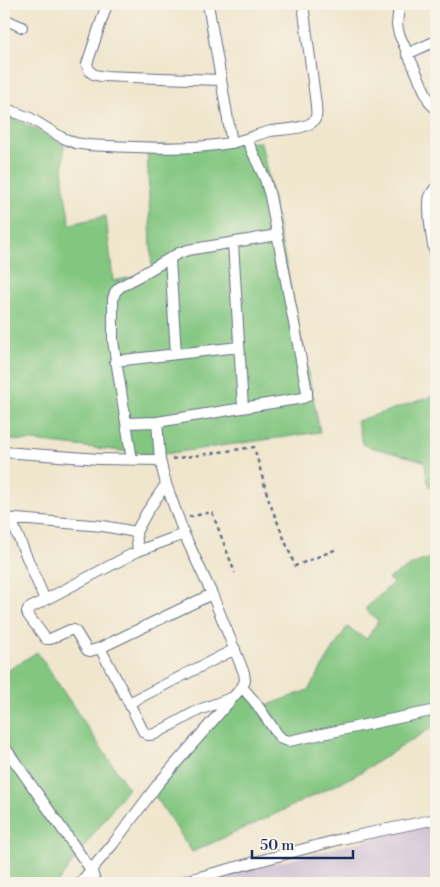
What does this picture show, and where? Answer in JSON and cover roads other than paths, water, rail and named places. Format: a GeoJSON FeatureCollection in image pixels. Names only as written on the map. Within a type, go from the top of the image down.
{"type":"FeatureCollection","features":[{"type":"Feature","properties":{"kind":"street"},"geometry":{"type":"LineString","coordinates":[[107,4],[87,64],[88,70],[93,75],[220,80]]}},
{"type":"Feature","properties":{"kind":"street"},"geometry":{"type":"LineString","coordinates":[[208,4],[232,143]]}},
{"type":"Feature","properties":{"kind":"street"},"geometry":{"type":"LineString","coordinates":[[4,108],[30,118],[60,137],[75,143],[88,145],[171,148],[205,147],[247,140],[271,131],[305,126],[312,123],[316,116],[316,106],[303,4]]}},
{"type":"Feature","properties":{"kind":"street"},"geometry":{"type":"LineString","coordinates":[[399,4],[397,25],[399,34],[430,104],[436,107]]}},
{"type":"Feature","properties":{"kind":"street"},"geometry":{"type":"LineString","coordinates":[[4,19],[22,27]]}},
{"type":"Feature","properties":{"kind":"street"},"geometry":{"type":"LineString","coordinates":[[408,54],[436,41]]}},
{"type":"Feature","properties":{"kind":"street"},"geometry":{"type":"LineString","coordinates":[[126,423],[156,422],[307,396],[308,392],[265,180],[247,140]]}},
{"type":"Feature","properties":{"kind":"street"},"geometry":{"type":"LineString","coordinates":[[436,186],[430,195],[428,204],[436,256]]}},
{"type":"Feature","properties":{"kind":"street"},"geometry":{"type":"LineString","coordinates":[[132,460],[115,361],[113,341],[114,292],[179,253],[277,235]]}},
{"type":"Feature","properties":{"kind":"street"},"geometry":{"type":"LineString","coordinates":[[232,243],[243,408]]}},
{"type":"Feature","properties":{"kind":"street"},"geometry":{"type":"LineString","coordinates":[[170,259],[176,354]]}},
{"type":"Feature","properties":{"kind":"street"},"geometry":{"type":"LineString","coordinates":[[115,361],[239,346]]}},
{"type":"Feature","properties":{"kind":"street"},"geometry":{"type":"LineString","coordinates":[[80,883],[113,844],[158,784],[242,687],[245,681],[235,649],[178,520],[160,460],[156,422]]}},
{"type":"Feature","properties":{"kind":"street"},"geometry":{"type":"LineString","coordinates":[[4,452],[99,459],[160,460]]}},
{"type":"Feature","properties":{"kind":"street"},"geometry":{"type":"LineString","coordinates":[[138,551],[136,532],[166,484]]}},
{"type":"Feature","properties":{"kind":"street"},"geometry":{"type":"LineString","coordinates":[[45,600],[7,519],[103,526],[136,532]]}},
{"type":"Feature","properties":{"kind":"street"},"geometry":{"type":"LineString","coordinates":[[184,534],[138,551],[28,609],[28,615],[46,639],[74,630],[87,650],[90,651],[100,648],[212,594]]}},
{"type":"Feature","properties":{"kind":"street"},"geometry":{"type":"LineString","coordinates":[[100,648],[128,703],[143,730],[148,735],[155,734],[200,710],[233,697]]}},
{"type":"Feature","properties":{"kind":"street"},"geometry":{"type":"LineString","coordinates":[[128,703],[235,649]]}},
{"type":"Feature","properties":{"kind":"street"},"geometry":{"type":"LineString","coordinates":[[242,687],[282,739],[290,741],[436,710]]}},
{"type":"Feature","properties":{"kind":"street"},"geometry":{"type":"LineString","coordinates":[[4,746],[91,870],[96,883]]}},
{"type":"Feature","properties":{"kind":"street"},"geometry":{"type":"LineString","coordinates":[[177,883],[341,840],[436,819]]}}]}
